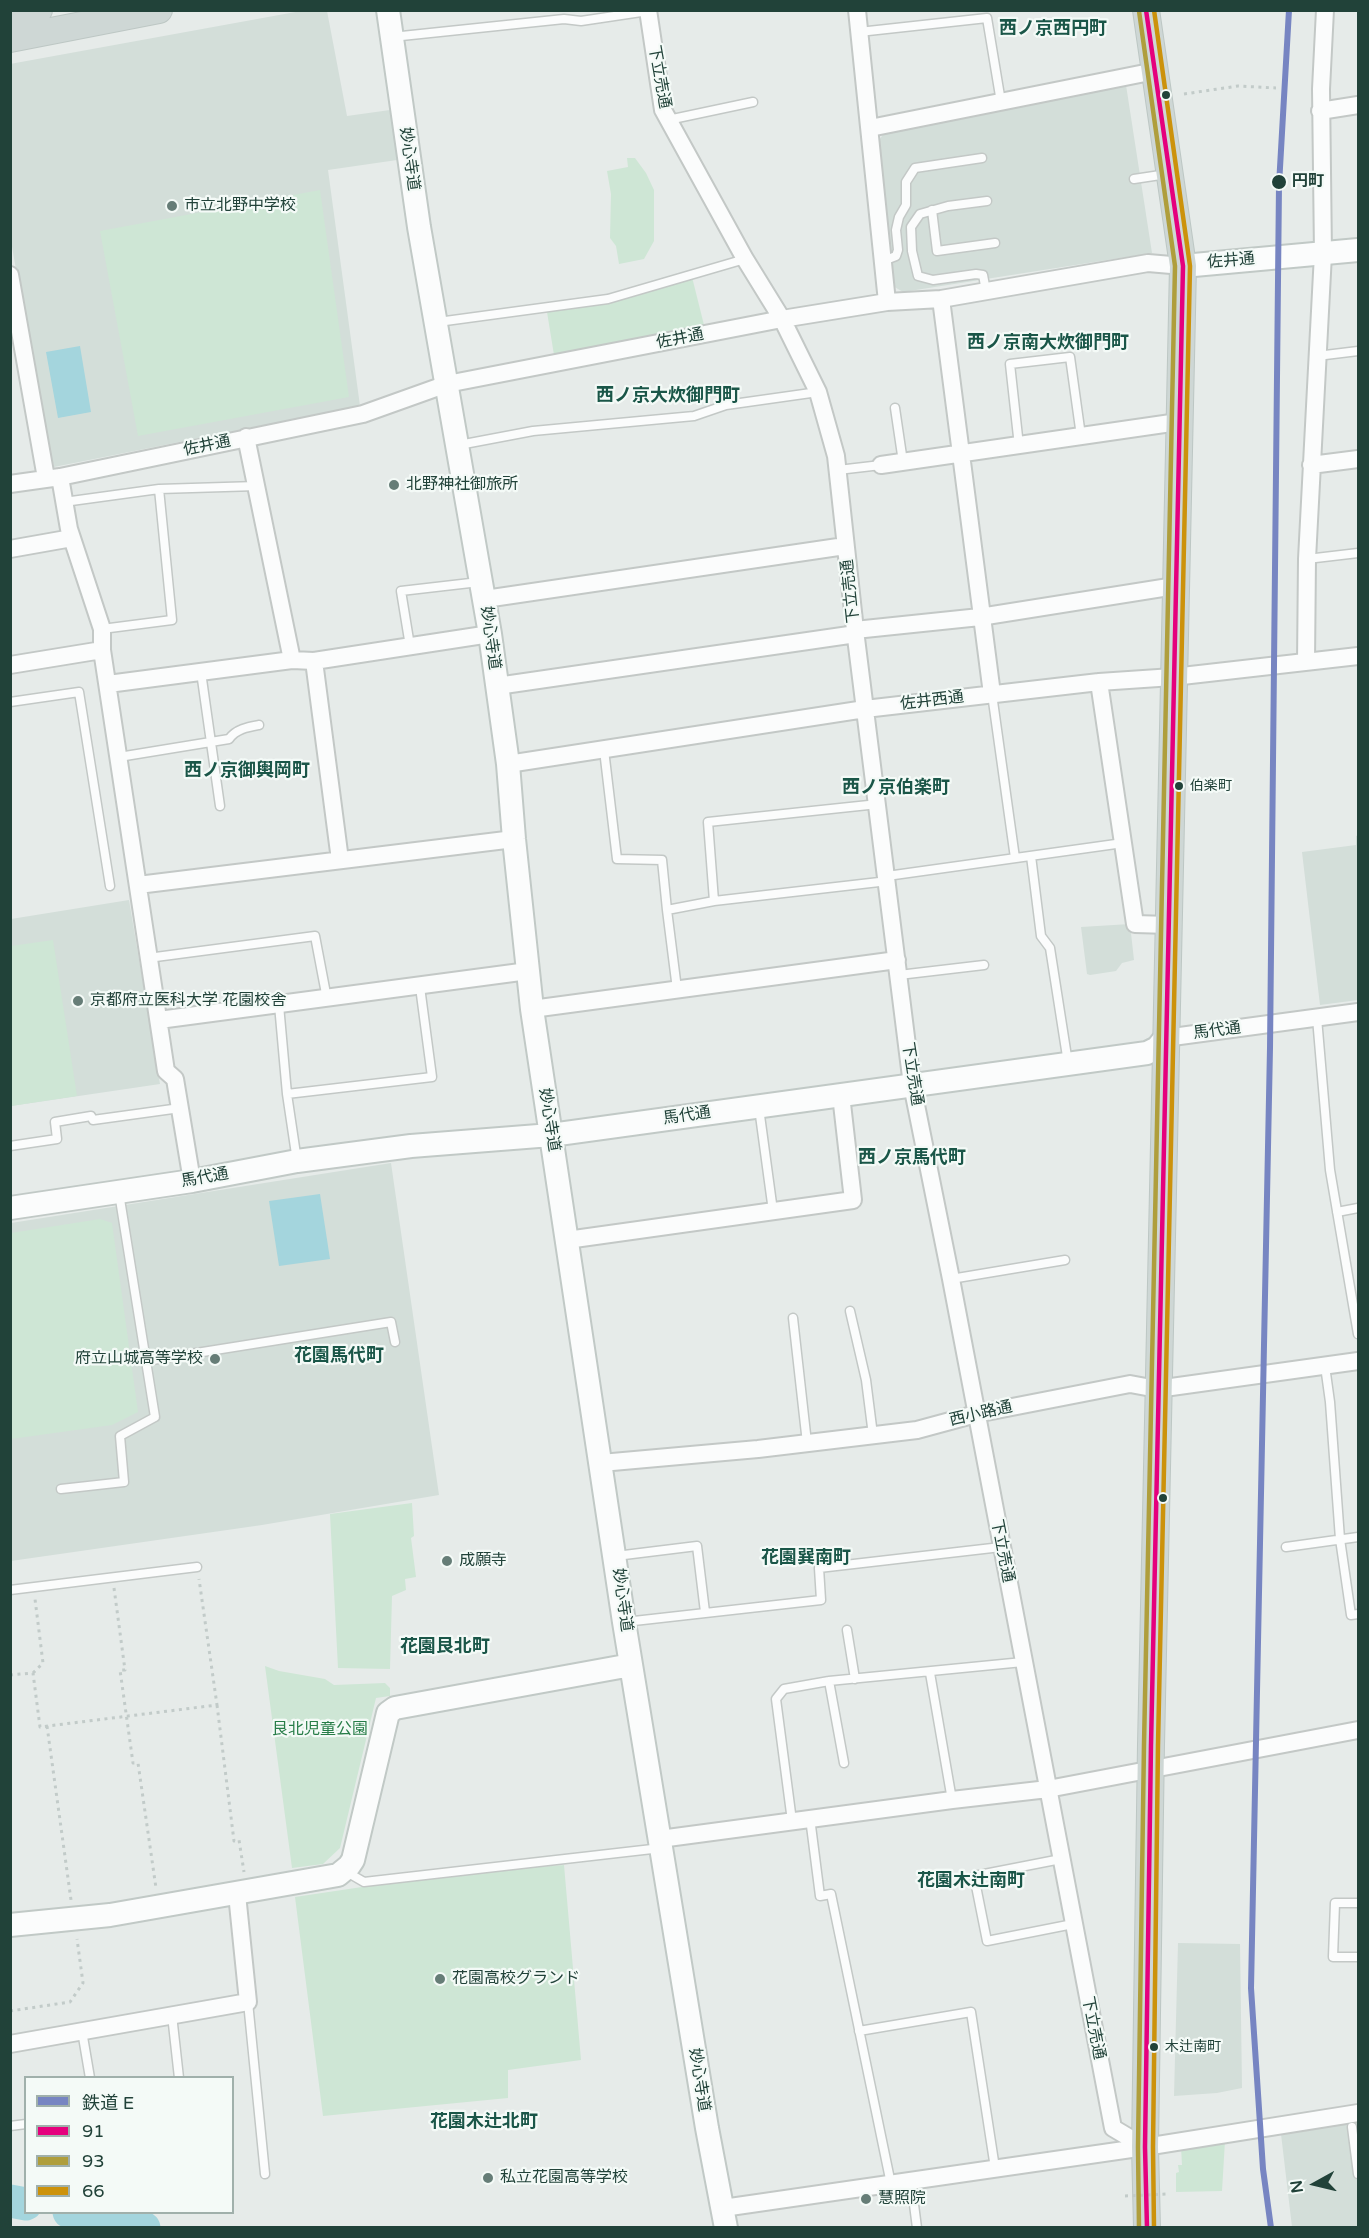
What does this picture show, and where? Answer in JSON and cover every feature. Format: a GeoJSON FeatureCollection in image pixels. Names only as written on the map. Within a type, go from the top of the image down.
{"type":"FeatureCollection","features":[{"type":"Feature","properties":{"kind":"main road"},"geometry":{"type":"LineString","coordinates":[[10,16],[39,10]]}},
{"type":"Feature","properties":{"kind":"main road"},"geometry":{"type":"LineString","coordinates":[[10,39],[159,10]]}},
{"type":"Feature","properties":{"kind":"main road","name":"妙心寺道"},"geometry":{"type":"LineString","coordinates":[[388,10],[419,227],[490,634],[508,764],[532,1009],[616,1556],[624,1622],[707,2128],[724,2218]]}},
{"type":"Feature","properties":{"kind":"main road"},"geometry":{"type":"LineString","coordinates":[[1146,10],[1183,266],[1164,1038],[1150,1770],[1147,2228]]}},
{"type":"Feature","properties":{"kind":"main road","name":"佐井通"},"geometry":{"type":"LineString","coordinates":[[1183,266],[1359,250]]}},
{"type":"Feature","properties":{"kind":"main road","name":"馬代通"},"geometry":{"type":"LineString","coordinates":[[10,1208],[192,1181],[297,1161],[411,1146],[551,1135],[1147,1053],[1156,1048],[1164,1038]]}},
{"type":"Feature","properties":{"kind":"main road"},"geometry":{"type":"LineString","coordinates":[[10,1925],[158,1907],[329,1878],[345,1870],[353,1860],[388,1713],[395,1708],[631,1665]]}},
{"type":"Feature","properties":{"kind":"street"},"geometry":{"type":"LineString","coordinates":[[857,10],[887,302]]}},
{"type":"Feature","properties":{"kind":"street"},"geometry":{"type":"LineString","coordinates":[[1306,662],[1307,559],[1323,254],[1320,111],[1325,10]]}},
{"type":"Feature","properties":{"kind":"street","name":"下立売通"},"geometry":{"type":"LineString","coordinates":[[648,11],[663,110],[745,259],[782,319],[818,392],[836,456],[855,632],[912,1085],[1113,2128],[1146,2147]]}},
{"type":"Feature","properties":{"kind":"street"},"geometry":{"type":"LineString","coordinates":[[870,128],[1155,71]]}},
{"type":"Feature","properties":{"kind":"street"},"geometry":{"type":"LineString","coordinates":[[1320,111],[1359,105]]}},
{"type":"Feature","properties":{"kind":"street","name":"佐井通"},"geometry":{"type":"LineString","coordinates":[[10,484],[363,414],[447,384],[782,319],[887,302],[941,298],[987,291],[1148,263],[1183,266]]}},
{"type":"Feature","properties":{"kind":"street"},"geometry":{"type":"LineString","coordinates":[[10,275],[53,477],[64,502],[72,538],[102,629],[102,650],[166,1071],[175,1079],[192,1181]]}},
{"type":"Feature","properties":{"kind":"street"},"geometry":{"type":"LineString","coordinates":[[941,298],[980,617],[992,694]]}},
{"type":"Feature","properties":{"kind":"street"},"geometry":{"type":"LineString","coordinates":[[881,465],[1178,422]]}},
{"type":"Feature","properties":{"kind":"street"},"geometry":{"type":"LineString","coordinates":[[246,437],[292,660]]}},
{"type":"Feature","properties":{"kind":"street"},"geometry":{"type":"LineString","coordinates":[[1311,465],[1359,459]]}},
{"type":"Feature","properties":{"kind":"street"},"geometry":{"type":"LineString","coordinates":[[10,549],[72,538]]}},
{"type":"Feature","properties":{"kind":"street"},"geometry":{"type":"LineString","coordinates":[[483,590],[845,546]]}},
{"type":"Feature","properties":{"kind":"street"},"geometry":{"type":"LineString","coordinates":[[497,686],[855,632],[980,617],[1175,586]]}},
{"type":"Feature","properties":{"kind":"street"},"geometry":{"type":"LineString","coordinates":[[108,684],[292,660],[314,662],[490,634]]}},
{"type":"Feature","properties":{"kind":"street"},"geometry":{"type":"LineString","coordinates":[[10,665],[102,650]]}},
{"type":"Feature","properties":{"kind":"street","name":"佐井西通"},"geometry":{"type":"LineString","coordinates":[[508,764],[865,709],[1099,682],[1173,677],[1359,656]]}},
{"type":"Feature","properties":{"kind":"street"},"geometry":{"type":"LineString","coordinates":[[314,662],[340,860]]}},
{"type":"Feature","properties":{"kind":"street"},"geometry":{"type":"LineString","coordinates":[[1099,682],[1135,924],[1168,925]]}},
{"type":"Feature","properties":{"kind":"street"},"geometry":{"type":"LineString","coordinates":[[138,885],[514,839]]}},
{"type":"Feature","properties":{"kind":"street"},"geometry":{"type":"LineString","coordinates":[[532,1009],[677,989],[898,968]]}},
{"type":"Feature","properties":{"kind":"street"},"geometry":{"type":"LineString","coordinates":[[159,1020],[528,971]]}},
{"type":"Feature","properties":{"kind":"street","name":"馬代通"},"geometry":{"type":"LineString","coordinates":[[1164,1038],[1359,1012]]}},
{"type":"Feature","properties":{"kind":"street"},"geometry":{"type":"LineString","coordinates":[[567,1240],[853,1200],[841,1095]]}},
{"type":"Feature","properties":{"kind":"street","name":"西小路通"},"geometry":{"type":"LineString","coordinates":[[601,1463],[916,1430],[976,1414],[1130,1384],[1157,1389],[1359,1361]]}},
{"type":"Feature","properties":{"kind":"street"},"geometry":{"type":"LineString","coordinates":[[660,1844],[810,1818],[1048,1789],[1359,1730]]}},
{"type":"Feature","properties":{"kind":"street"},"geometry":{"type":"LineString","coordinates":[[10,2044],[248,2001],[242,1893]]}},
{"type":"Feature","properties":{"kind":"street"},"geometry":{"type":"LineString","coordinates":[[724,2218],[891,2184],[1146,2147],[1355,2120]]}},
{"type":"Feature","properties":{"kind":"lane"},"geometry":{"type":"LineString","coordinates":[[392,37],[564,19],[581,21],[648,11]]}},
{"type":"Feature","properties":{"kind":"lane"},"geometry":{"type":"LineString","coordinates":[[859,32],[987,18],[1001,102]]}},
{"type":"Feature","properties":{"kind":"lane"},"geometry":{"type":"LineString","coordinates":[[668,120],[753,102]]}},
{"type":"Feature","properties":{"kind":"lane"},"geometry":{"type":"LineString","coordinates":[[883,261],[896,256],[898,250],[896,230],[899,217],[906,205],[906,182],[915,168],[982,158]]}},
{"type":"Feature","properties":{"kind":"lane"},"geometry":{"type":"LineString","coordinates":[[1134,179],[1170,173]]}},
{"type":"Feature","properties":{"kind":"lane"},"geometry":{"type":"LineString","coordinates":[[987,201],[932,210],[921,214],[912,227],[912,251],[918,276],[933,280],[983,275],[987,291]]}},
{"type":"Feature","properties":{"kind":"lane"},"geometry":{"type":"LineString","coordinates":[[906,205],[921,214]]}},
{"type":"Feature","properties":{"kind":"lane"},"geometry":{"type":"LineString","coordinates":[[932,210],[937,251],[994,243]]}},
{"type":"Feature","properties":{"kind":"lane"},"geometry":{"type":"LineString","coordinates":[[436,323],[608,299],[745,259]]}},
{"type":"Feature","properties":{"kind":"lane"},"geometry":{"type":"LineString","coordinates":[[1317,356],[1359,351]]}},
{"type":"Feature","properties":{"kind":"lane"},"geometry":{"type":"LineString","coordinates":[[1019,446],[1010,364],[1070,357],[1081,437]]}},
{"type":"Feature","properties":{"kind":"lane"},"geometry":{"type":"LineString","coordinates":[[458,446],[533,431],[694,416],[726,405],[818,392]]}},
{"type":"Feature","properties":{"kind":"lane"},"geometry":{"type":"LineString","coordinates":[[895,408],[903,462]]}},
{"type":"Feature","properties":{"kind":"lane"},"geometry":{"type":"LineString","coordinates":[[838,470],[881,465]]}},
{"type":"Feature","properties":{"kind":"lane"},"geometry":{"type":"LineString","coordinates":[[64,502],[159,489],[257,486]]}},
{"type":"Feature","properties":{"kind":"lane"},"geometry":{"type":"LineString","coordinates":[[102,629],[172,620],[159,489]]}},
{"type":"Feature","properties":{"kind":"lane"},"geometry":{"type":"LineString","coordinates":[[1307,559],[1359,553]]}},
{"type":"Feature","properties":{"kind":"lane"},"geometry":{"type":"LineString","coordinates":[[410,646],[401,591],[483,590]]}},
{"type":"Feature","properties":{"kind":"lane"},"geometry":{"type":"LineString","coordinates":[[201,672],[220,806]]}},
{"type":"Feature","properties":{"kind":"lane"},"geometry":{"type":"LineString","coordinates":[[10,702],[79,692],[110,886]]}},
{"type":"Feature","properties":{"kind":"lane"},"geometry":{"type":"LineString","coordinates":[[992,694],[1015,858]]}},
{"type":"Feature","properties":{"kind":"lane"},"geometry":{"type":"LineString","coordinates":[[118,757],[229,739],[234,733],[259,725]]}},
{"type":"Feature","properties":{"kind":"lane"},"geometry":{"type":"LineString","coordinates":[[604,750],[617,859],[662,860],[677,989]]}},
{"type":"Feature","properties":{"kind":"lane"},"geometry":{"type":"LineString","coordinates":[[714,901],[708,822],[878,804]]}},
{"type":"Feature","properties":{"kind":"lane"},"geometry":{"type":"LineString","coordinates":[[667,910],[714,901],[887,879],[1123,843]]}},
{"type":"Feature","properties":{"kind":"lane"},"geometry":{"type":"LineString","coordinates":[[1031,856],[1041,936],[1050,948],[1068,1064]]}},
{"type":"Feature","properties":{"kind":"lane"},"geometry":{"type":"LineString","coordinates":[[148,958],[315,936],[327,999]]}},
{"type":"Feature","properties":{"kind":"lane"},"geometry":{"type":"LineString","coordinates":[[898,968],[984,965]]}},
{"type":"Feature","properties":{"kind":"lane"},"geometry":{"type":"LineString","coordinates":[[287,1094],[432,1077],[420,987]]}},
{"type":"Feature","properties":{"kind":"lane"},"geometry":{"type":"LineString","coordinates":[[279,1005],[287,1094],[297,1161]]}},
{"type":"Feature","properties":{"kind":"lane"},"geometry":{"type":"LineString","coordinates":[[1317,1018],[1330,1170],[1359,1334]]}},
{"type":"Feature","properties":{"kind":"lane"},"geometry":{"type":"LineString","coordinates":[[759,1106],[773,1211]]}},
{"type":"Feature","properties":{"kind":"lane"},"geometry":{"type":"LineString","coordinates":[[10,1146],[57,1139],[55,1122],[91,1116],[93,1120],[180,1108]]}},
{"type":"Feature","properties":{"kind":"lane"},"geometry":{"type":"LineString","coordinates":[[61,1489],[124,1482],[120,1436],[155,1417],[119,1192]]}},
{"type":"Feature","properties":{"kind":"lane"},"geometry":{"type":"LineString","coordinates":[[1337,1212],[1359,1208]]}},
{"type":"Feature","properties":{"kind":"lane"},"geometry":{"type":"LineString","coordinates":[[951,1279],[1065,1260]]}},
{"type":"Feature","properties":{"kind":"lane"},"geometry":{"type":"LineString","coordinates":[[850,1311],[866,1380],[873,1435]]}},
{"type":"Feature","properties":{"kind":"lane"},"geometry":{"type":"LineString","coordinates":[[793,1318],[807,1443]]}},
{"type":"Feature","properties":{"kind":"lane"},"geometry":{"type":"LineString","coordinates":[[146,1361],[391,1322],[395,1342]]}},
{"type":"Feature","properties":{"kind":"lane"},"geometry":{"type":"LineString","coordinates":[[1325,1366],[1330,1402],[1340,1539],[1351,1615],[1359,1614]]}},
{"type":"Feature","properties":{"kind":"lane"},"geometry":{"type":"LineString","coordinates":[[1286,1547],[1359,1537]]}},
{"type":"Feature","properties":{"kind":"lane"},"geometry":{"type":"LineString","coordinates":[[616,1556],[697,1546],[705,1612]]}},
{"type":"Feature","properties":{"kind":"lane"},"geometry":{"type":"LineString","coordinates":[[624,1622],[821,1600],[819,1569],[1001,1547]]}},
{"type":"Feature","properties":{"kind":"lane"},"geometry":{"type":"LineString","coordinates":[[10,1590],[197,1567]]}},
{"type":"Feature","properties":{"kind":"lane"},"geometry":{"type":"LineString","coordinates":[[847,1630],[855,1679]]}},
{"type":"Feature","properties":{"kind":"lane"},"geometry":{"type":"LineString","coordinates":[[792,1821],[776,1699],[784,1689],[830,1681],[930,1673],[1023,1662]]}},
{"type":"Feature","properties":{"kind":"lane"},"geometry":{"type":"LineString","coordinates":[[930,1673],[952,1800]]}},
{"type":"Feature","properties":{"kind":"lane"},"geometry":{"type":"LineString","coordinates":[[830,1681],[844,1763]]}},
{"type":"Feature","properties":{"kind":"lane"},"geometry":{"type":"LineString","coordinates":[[810,1818],[820,1896],[831,1894],[891,2184]]}},
{"type":"Feature","properties":{"kind":"lane"},"geometry":{"type":"LineString","coordinates":[[345,1870],[364,1882],[660,1844]]}},
{"type":"Feature","properties":{"kind":"lane"},"geometry":{"type":"LineString","coordinates":[[1061,1859],[974,1876],[987,1941],[1073,1924]]}},
{"type":"Feature","properties":{"kind":"lane"},"geometry":{"type":"LineString","coordinates":[[1359,1903],[1335,1903],[1333,1957],[1359,1957]]}},
{"type":"Feature","properties":{"kind":"lane"},"geometry":{"type":"LineString","coordinates":[[248,2001],[265,2174]]}},
{"type":"Feature","properties":{"kind":"lane"},"geometry":{"type":"LineString","coordinates":[[859,2031],[971,2012],[995,2168]]}},
{"type":"Feature","properties":{"kind":"lane"},"geometry":{"type":"LineString","coordinates":[[172,2015],[179,2076]]}},
{"type":"Feature","properties":{"kind":"lane"},"geometry":{"type":"LineString","coordinates":[[82,2031],[90,2076]]}},
{"type":"Feature","properties":{"kind":"lane"},"geometry":{"type":"LineString","coordinates":[[1355,2120],[1359,2174]]}},
{"type":"Feature","properties":{"kind":"lane"},"geometry":{"type":"LineString","coordinates":[[911,2181],[917,2228]]}},
{"type":"Feature","properties":{"kind":"path"},"geometry":{"type":"LineString","coordinates":[[1184,94],[1238,86],[1276,88]]}},
{"type":"Feature","properties":{"kind":"path"},"geometry":{"type":"LineString","coordinates":[[197,1567],[234,1841],[239,1840],[242,1893]]}},
{"type":"Feature","properties":{"kind":"path"},"geometry":{"type":"LineString","coordinates":[[113,1578],[125,1670],[120,1671],[133,1763],[138,1764],[158,1907]]}},
{"type":"Feature","properties":{"kind":"path"},"geometry":{"type":"LineString","coordinates":[[10,1676],[33,1673],[43,1663],[33,1587]]}},
{"type":"Feature","properties":{"kind":"path"},"geometry":{"type":"LineString","coordinates":[[33,1673],[40,1727],[217,1705]]}},
{"type":"Feature","properties":{"kind":"path"},"geometry":{"type":"LineString","coordinates":[[10,2011],[70,2002],[83,1983],[47,1726]]}},
{"type":"Feature","properties":{"kind":"path"},"geometry":{"type":"LineString","coordinates":[[1125,2196],[1168,2194]]}},
{"type":"Feature","properties":{"kind":"shaded area","name":"市立北野中学校"},"geometry":{"type":"Polygon","coordinates":[[[301,11],[327,11],[347,116],[390,110],[397,160],[328,170],[360,406],[54,467],[37,390],[11,241],[10,64],[301,11]]]}},
{"type":"Feature","properties":{"kind":"shaded area"},"geometry":{"type":"Polygon","coordinates":[[[1126,85],[1152,253],[903,292],[893,286],[879,140],[885,132],[1126,85]]]}},
{"type":"Feature","properties":{"kind":"shaded area"},"geometry":{"type":"Polygon","coordinates":[[[1358,835],[1358,1000],[1320,1005],[1302,852],[1356,845],[1358,835]]]}},
{"type":"Feature","properties":{"kind":"shaded area","name":"京都府立医科大学 花園校舎"},"geometry":{"type":"Polygon","coordinates":[[[129,900],[160,1084],[11,1106],[11,919],[129,900]]]}},
{"type":"Feature","properties":{"kind":"shaded area"},"geometry":{"type":"Polygon","coordinates":[[[1130,924],[1134,960],[1122,963],[1116,971],[1087,974],[1081,927],[1130,924]]]}},
{"type":"Feature","properties":{"kind":"shaded area","name":"府立山城高等学校"},"geometry":{"type":"Polygon","coordinates":[[[391,1163],[439,1495],[262,1525],[11,1561],[11,1223],[391,1163]]]}},
{"type":"Feature","properties":{"kind":"shaded area"},"geometry":{"type":"Polygon","coordinates":[[[1178,1943],[1240,1944],[1242,2088],[1217,2093],[1174,2096],[1178,1943]]]}},
{"type":"Feature","properties":{"kind":"shaded area"},"geometry":{"type":"Polygon","coordinates":[[[1358,2121],[1358,2227],[1292,2227],[1281,2134],[1358,2121]]]}},
{"type":"Feature","properties":{"kind":"green space"},"geometry":{"type":"Polygon","coordinates":[[[627,158],[635,158],[646,173],[654,190],[654,241],[644,259],[619,264],[616,246],[610,238],[611,194],[607,171],[628,167],[627,158]]]}},
{"type":"Feature","properties":{"kind":"green space"},"geometry":{"type":"Polygon","coordinates":[[[320,190],[349,397],[138,436],[100,231],[320,190]]]}},
{"type":"Feature","properties":{"kind":"green space"},"geometry":{"type":"Polygon","coordinates":[[[692,277],[704,325],[554,355],[547,312],[615,301],[692,277]]]}},
{"type":"Feature","properties":{"kind":"green space"},"geometry":{"type":"Polygon","coordinates":[[[53,940],[77,1096],[11,1106],[11,946],[53,940]]]}},
{"type":"Feature","properties":{"kind":"green space"},"geometry":{"type":"Polygon","coordinates":[[[100,1219],[112,1223],[138,1412],[112,1425],[11,1439],[11,1233],[100,1219]]]}},
{"type":"Feature","properties":{"kind":"green space"},"geometry":{"type":"Polygon","coordinates":[[[412,1503],[414,1536],[411,1538],[416,1577],[405,1579],[406,1590],[392,1596],[390,1669],[338,1668],[330,1514],[412,1503]]]}},
{"type":"Feature","properties":{"kind":"green space","name":"艮北児童公園"},"geometry":{"type":"Polygon","coordinates":[[[265,1666],[279,1671],[325,1679],[334,1685],[385,1683],[390,1688],[390,1696],[376,1698],[340,1848],[323,1864],[292,1868],[265,1666]]]}},
{"type":"Feature","properties":{"kind":"green space","name":"花園高校グランド"},"geometry":{"type":"Polygon","coordinates":[[[564,1865],[581,2060],[508,2070],[508,2098],[323,2116],[295,1897],[456,1873],[564,1865]]]}},
{"type":"Feature","properties":{"kind":"green space"},"geometry":{"type":"Polygon","coordinates":[[[1225,2141],[1222,2191],[1176,2192],[1176,2173],[1179,2172],[1178,2165],[1182,2165],[1181,2147],[1225,2141]]]}},
{"type":"Feature","properties":{"kind":"water"},"geometry":{"type":"Polygon","coordinates":[[[80,346],[91,412],[58,418],[46,352],[80,346]]]}},
{"type":"Feature","properties":{"kind":"water"},"geometry":{"type":"Polygon","coordinates":[[[320,1194],[330,1259],[279,1266],[269,1201],[320,1194]]]}},
{"type":"Feature","properties":{"kind":"waterway"},"geometry":{"type":"LineString","coordinates":[[10,2201],[24,2204]]}},
{"type":"Feature","properties":{"kind":"waterway"},"geometry":{"type":"LineString","coordinates":[[78,2214],[144,2228]]}},
{"type":"Feature","properties":{"kind":"rail line","name":"E"},"geometry":{"type":"LineString","coordinates":[[1271,2228],[1263,2169],[1251,1988],[1270,1048],[1279,185],[1289,10]]}},
{"type":"Feature","properties":{"kind":"transit line","name":"91"},"geometry":{"type":"LineString","coordinates":[[1146,10],[1183,266],[1151,1744],[1145,2147],[1147,2228]]}},
{"type":"Feature","properties":{"kind":"transit line","name":"66"},"geometry":{"type":"LineString","coordinates":[[1154,10],[1190,266],[1158,1744],[1154,2228]]}},
{"type":"Feature","properties":{"kind":"transit line","name":"93"},"geometry":{"type":"LineString","coordinates":[[1139,11],[1175,266],[1144,1744],[1138,2147],[1139,2228]]}},
{"type":"Feature","properties":{"kind":"place","name":"円町"},"geometry":{"type":"Point","coordinates":[1279,182]}},
{"type":"Feature","properties":{"kind":"place","name":"市立北野中学校"},"geometry":{"type":"Point","coordinates":[172,206]}},
{"type":"Feature","properties":{"kind":"place","name":"北野神社御旅所"},"geometry":{"type":"Point","coordinates":[394,485]}},
{"type":"Feature","properties":{"kind":"place","name":"伯楽町"},"geometry":{"type":"Point","coordinates":[1179,786]}},
{"type":"Feature","properties":{"kind":"place","name":"京都府立医科大学 花園校舎"},"geometry":{"type":"Point","coordinates":[78,1001]}},
{"type":"Feature","properties":{"kind":"place","name":"府立山城高等学校"},"geometry":{"type":"Point","coordinates":[215,1359]}},
{"type":"Feature","properties":{"kind":"place","name":"成願寺"},"geometry":{"type":"Point","coordinates":[447,1561]}},
{"type":"Feature","properties":{"kind":"place","name":"花園高校グランド"},"geometry":{"type":"Point","coordinates":[440,1979]}},
{"type":"Feature","properties":{"kind":"place","name":"木辻南町"},"geometry":{"type":"Point","coordinates":[1154,2047]}},
{"type":"Feature","properties":{"kind":"place","name":"私立花園高等学校"},"geometry":{"type":"Point","coordinates":[488,2178]}},
{"type":"Feature","properties":{"kind":"place","name":"慧照院"},"geometry":{"type":"Point","coordinates":[866,2199]}},
{"type":"Feature","properties":{"kind":"district","name":"西ノ京西円町"},"geometry":{"type":"Point","coordinates":[1053,29]}},
{"type":"Feature","properties":{"kind":"district","name":"西ノ京南大炊御門町"},"geometry":{"type":"Point","coordinates":[1048,343]}},
{"type":"Feature","properties":{"kind":"district","name":"西ノ京大炊御門町"},"geometry":{"type":"Point","coordinates":[668,396]}},
{"type":"Feature","properties":{"kind":"district","name":"西ノ京御輿岡町"},"geometry":{"type":"Point","coordinates":[247,771]}},
{"type":"Feature","properties":{"kind":"district","name":"西ノ京伯楽町"},"geometry":{"type":"Point","coordinates":[896,788]}},
{"type":"Feature","properties":{"kind":"district","name":"西ノ京馬代町"},"geometry":{"type":"Point","coordinates":[912,1158]}},
{"type":"Feature","properties":{"kind":"district","name":"花園馬代町"},"geometry":{"type":"Point","coordinates":[339,1356]}},
{"type":"Feature","properties":{"kind":"district","name":"花園巽南町"},"geometry":{"type":"Point","coordinates":[806,1558]}},
{"type":"Feature","properties":{"kind":"district","name":"花園艮北町"},"geometry":{"type":"Point","coordinates":[445,1647]}},
{"type":"Feature","properties":{"kind":"district","name":"花園木辻南町"},"geometry":{"type":"Point","coordinates":[971,1881]}},
{"type":"Feature","properties":{"kind":"district","name":"花園木辻北町"},"geometry":{"type":"Point","coordinates":[484,2122]}}]}
